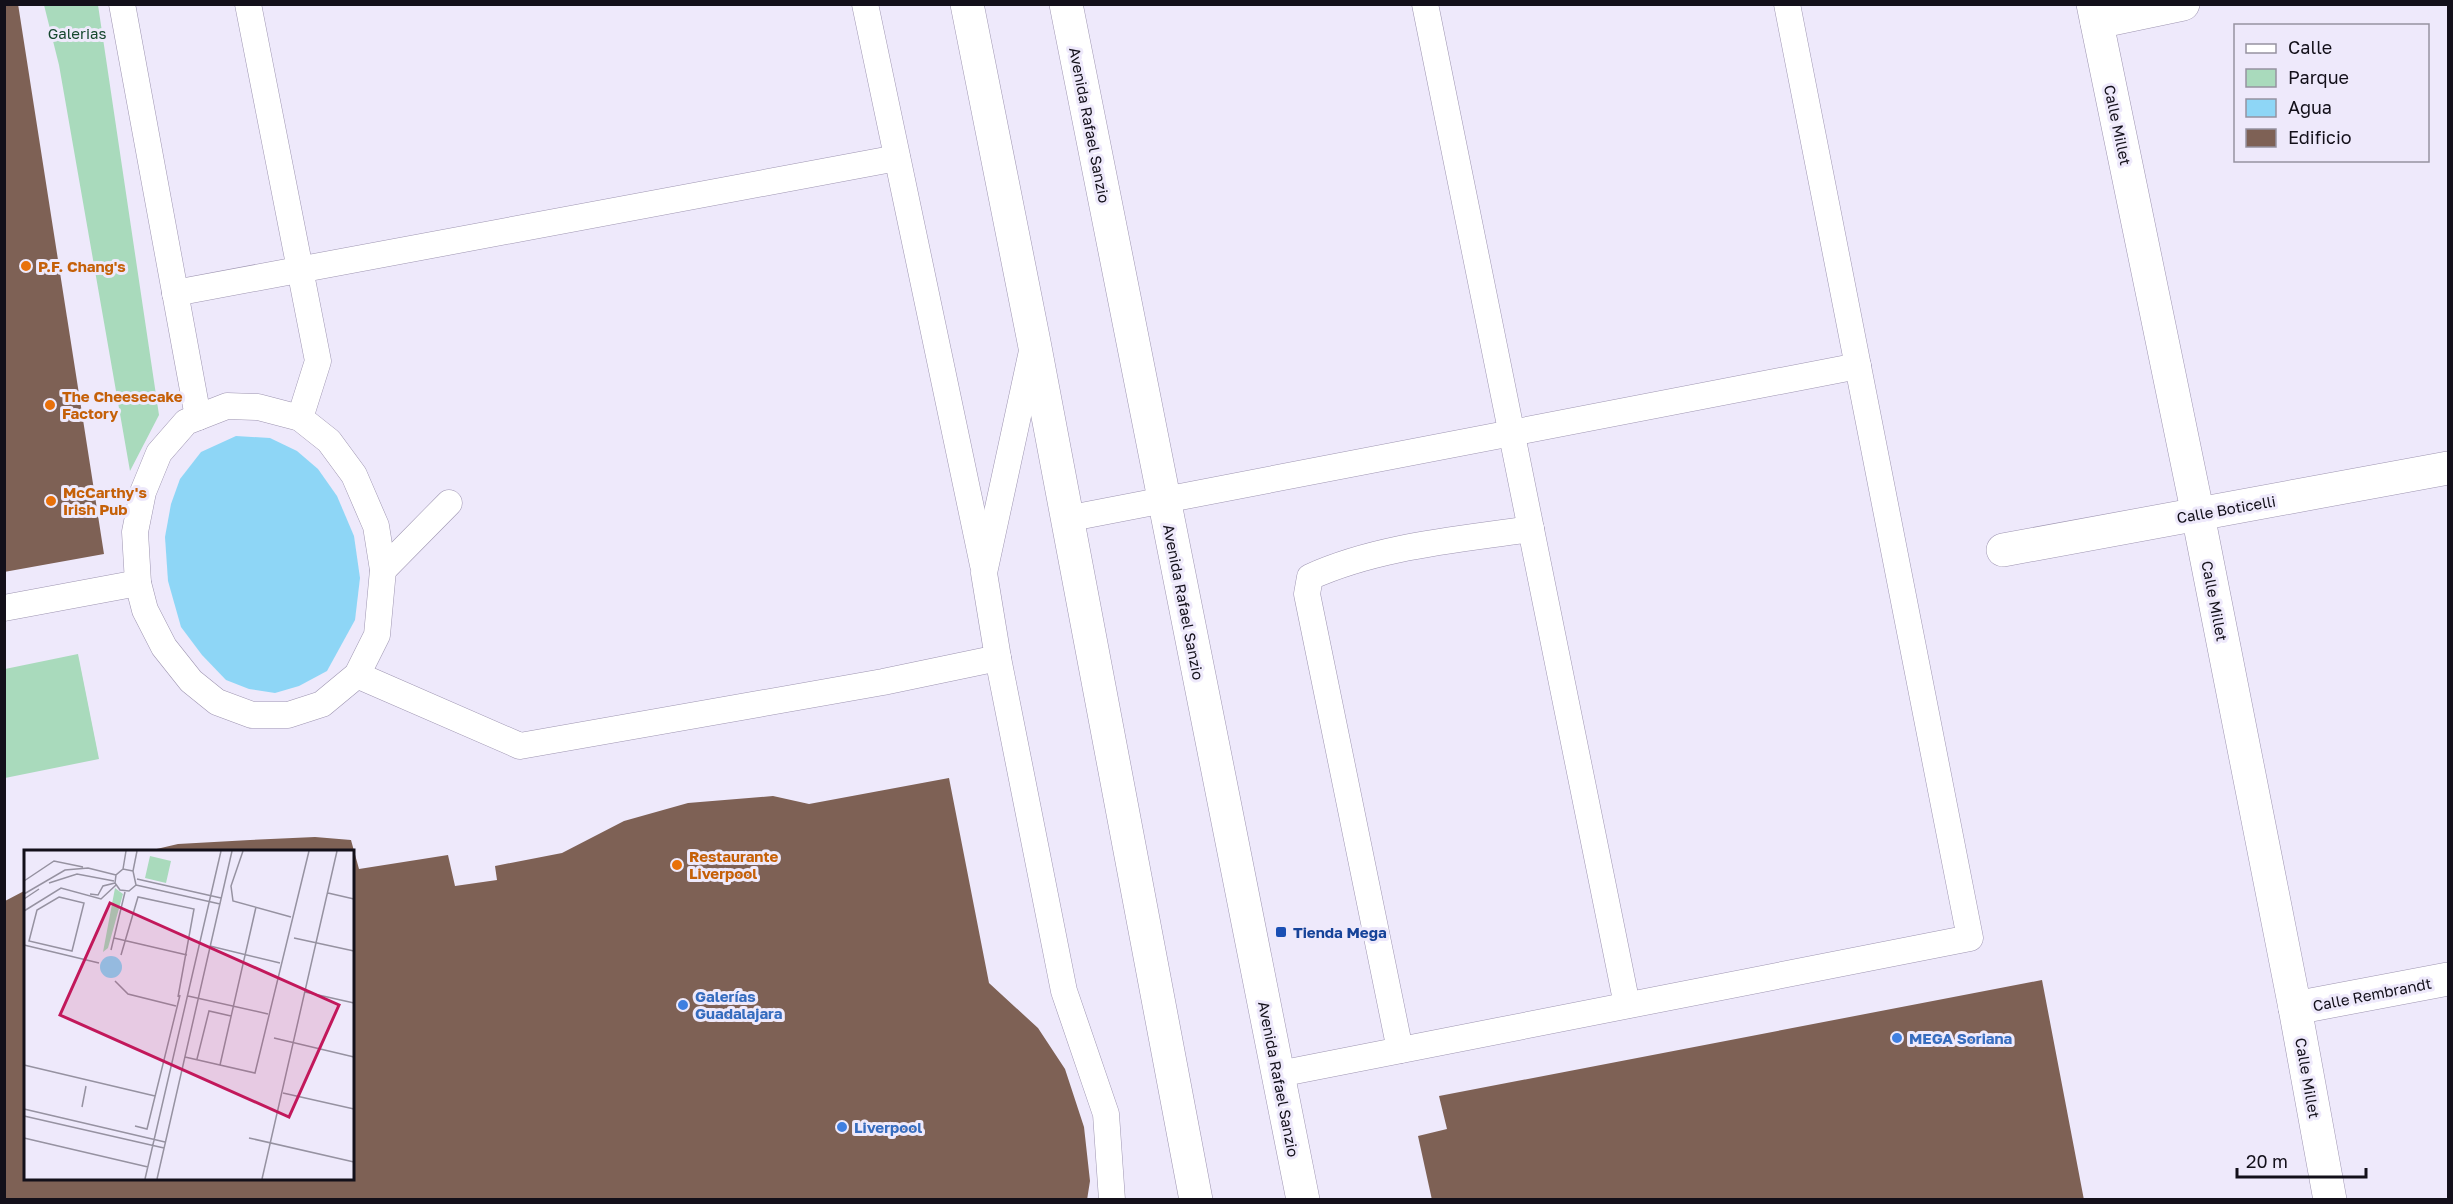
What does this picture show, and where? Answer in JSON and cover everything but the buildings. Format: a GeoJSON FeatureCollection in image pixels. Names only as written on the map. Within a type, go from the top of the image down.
{"type":"FeatureCollection","features":[{"type":"Feature","properties":{"kind":"main road"},"geometry":{"type":"LineString","coordinates":[[967,4],[1034,342],[1196,1200]]}},
{"type":"Feature","properties":{"kind":"main road","name":"Avenida Rafael Sanzio"},"geometry":{"type":"LineString","coordinates":[[1066,4],[1303,1200]]}},
{"type":"Feature","properties":{"kind":"main road"},"geometry":{"type":"LineString","coordinates":[[2095,13],[2183,4]]}},
{"type":"Feature","properties":{"kind":"main road","name":"Calle Millet"},"geometry":{"type":"LineString","coordinates":[[2095,13],[2198,515],[2295,1008],[2330,1200]]}},
{"type":"Feature","properties":{"kind":"main road","name":"Calle Boticelli"},"geometry":{"type":"LineString","coordinates":[[2003,550],[2448,468]]}},
{"type":"Feature","properties":{"kind":"main road","name":"Calle Rembrandt"},"geometry":{"type":"LineString","coordinates":[[2295,1008],[2448,979]]}},
{"type":"Feature","properties":{"kind":"lane"},"geometry":{"type":"LineString","coordinates":[[122,4],[198,417]]}},
{"type":"Feature","properties":{"kind":"lane"},"geometry":{"type":"LineString","coordinates":[[248,4],[318,361],[300,418]]}},
{"type":"Feature","properties":{"kind":"lane"},"geometry":{"type":"LineString","coordinates":[[865,4],[984,573],[998,658],[1064,991],[1106,1114],[1112,1200]]}},
{"type":"Feature","properties":{"kind":"lane"},"geometry":{"type":"LineString","coordinates":[[1425,4],[1627,1005]]}},
{"type":"Feature","properties":{"kind":"lane"},"geometry":{"type":"LineString","coordinates":[[1279,1074],[1970,938],[1787,4]]}},
{"type":"Feature","properties":{"kind":"lane"},"geometry":{"type":"LineString","coordinates":[[175,293],[897,158]]}},
{"type":"Feature","properties":{"kind":"lane"},"geometry":{"type":"LineString","coordinates":[[984,573],[1034,342]]}},
{"type":"Feature","properties":{"kind":"lane"},"geometry":{"type":"LineString","coordinates":[[1066,519],[1858,366]]}},
{"type":"Feature","properties":{"kind":"lane"},"geometry":{"type":"LineString","coordinates":[[227,406],[258,406],[300,418],[329,441],[354,475],[376,526],[383,570],[377,635],[357,675],[322,704],[288,715],[252,715],[217,702],[192,681],[164,647],[145,610],[138,583],[135,532],[143,492],[159,453],[186,422],[227,406]]}},
{"type":"Feature","properties":{"kind":"lane"},"geometry":{"type":"LineString","coordinates":[[383,570],[449,503]]}},
{"type":"Feature","properties":{"kind":"lane"},"geometry":{"type":"LineString","coordinates":[[1400,1050],[1307,594],[1310,577],[1342,563],[1416,546],[1531,529]]}},
{"type":"Feature","properties":{"kind":"lane"},"geometry":{"type":"LineString","coordinates":[[4,608],[138,583]]}},
{"type":"Feature","properties":{"kind":"lane"},"geometry":{"type":"LineString","coordinates":[[357,675],[520,746],[882,682],[998,658]]}},
{"type":"Feature","properties":{"kind":"green space","name":"Galerias"},"geometry":{"type":"Polygon","coordinates":[[[44,5],[98,5],[159,415],[130,471],[59,65],[44,5]]]}},
{"type":"Feature","properties":{"kind":"green space"},"geometry":{"type":"Polygon","coordinates":[[[78,654],[99,759],[5,778],[5,669],[78,654]]]}},
{"type":"Feature","properties":{"kind":"water"},"geometry":{"type":"Polygon","coordinates":[[[236,436],[270,438],[297,451],[318,469],[337,496],[354,536],[360,578],[355,620],[327,671],[299,686],[275,693],[249,689],[226,680],[202,655],[181,627],[168,581],[165,537],[171,504],[180,479],[201,452],[236,436]]]}},
{"type":"Feature","properties":{"kind":"place","name":"P.F. Chang's"},"geometry":{"type":"Point","coordinates":[26,266]}},
{"type":"Feature","properties":{"kind":"place","name":"The Cheesecake Factory"},"geometry":{"type":"Point","coordinates":[50,405]}},
{"type":"Feature","properties":{"kind":"place","name":"McCarthy's Irish Pub"},"geometry":{"type":"Point","coordinates":[51,501]}},
{"type":"Feature","properties":{"kind":"place","name":"Restaurante Liverpool"},"geometry":{"type":"Point","coordinates":[677,865]}},
{"type":"Feature","properties":{"kind":"place","name":"Tienda Mega"},"geometry":{"type":"Point","coordinates":[1281,932]}},
{"type":"Feature","properties":{"kind":"place","name":"Galerías Guadalajara"},"geometry":{"type":"Point","coordinates":[683,1005]}},
{"type":"Feature","properties":{"kind":"place","name":"MEGA Soriana"},"geometry":{"type":"Point","coordinates":[1897,1038]}},
{"type":"Feature","properties":{"kind":"place","name":"Liverpool"},"geometry":{"type":"Point","coordinates":[842,1127]}}]}
